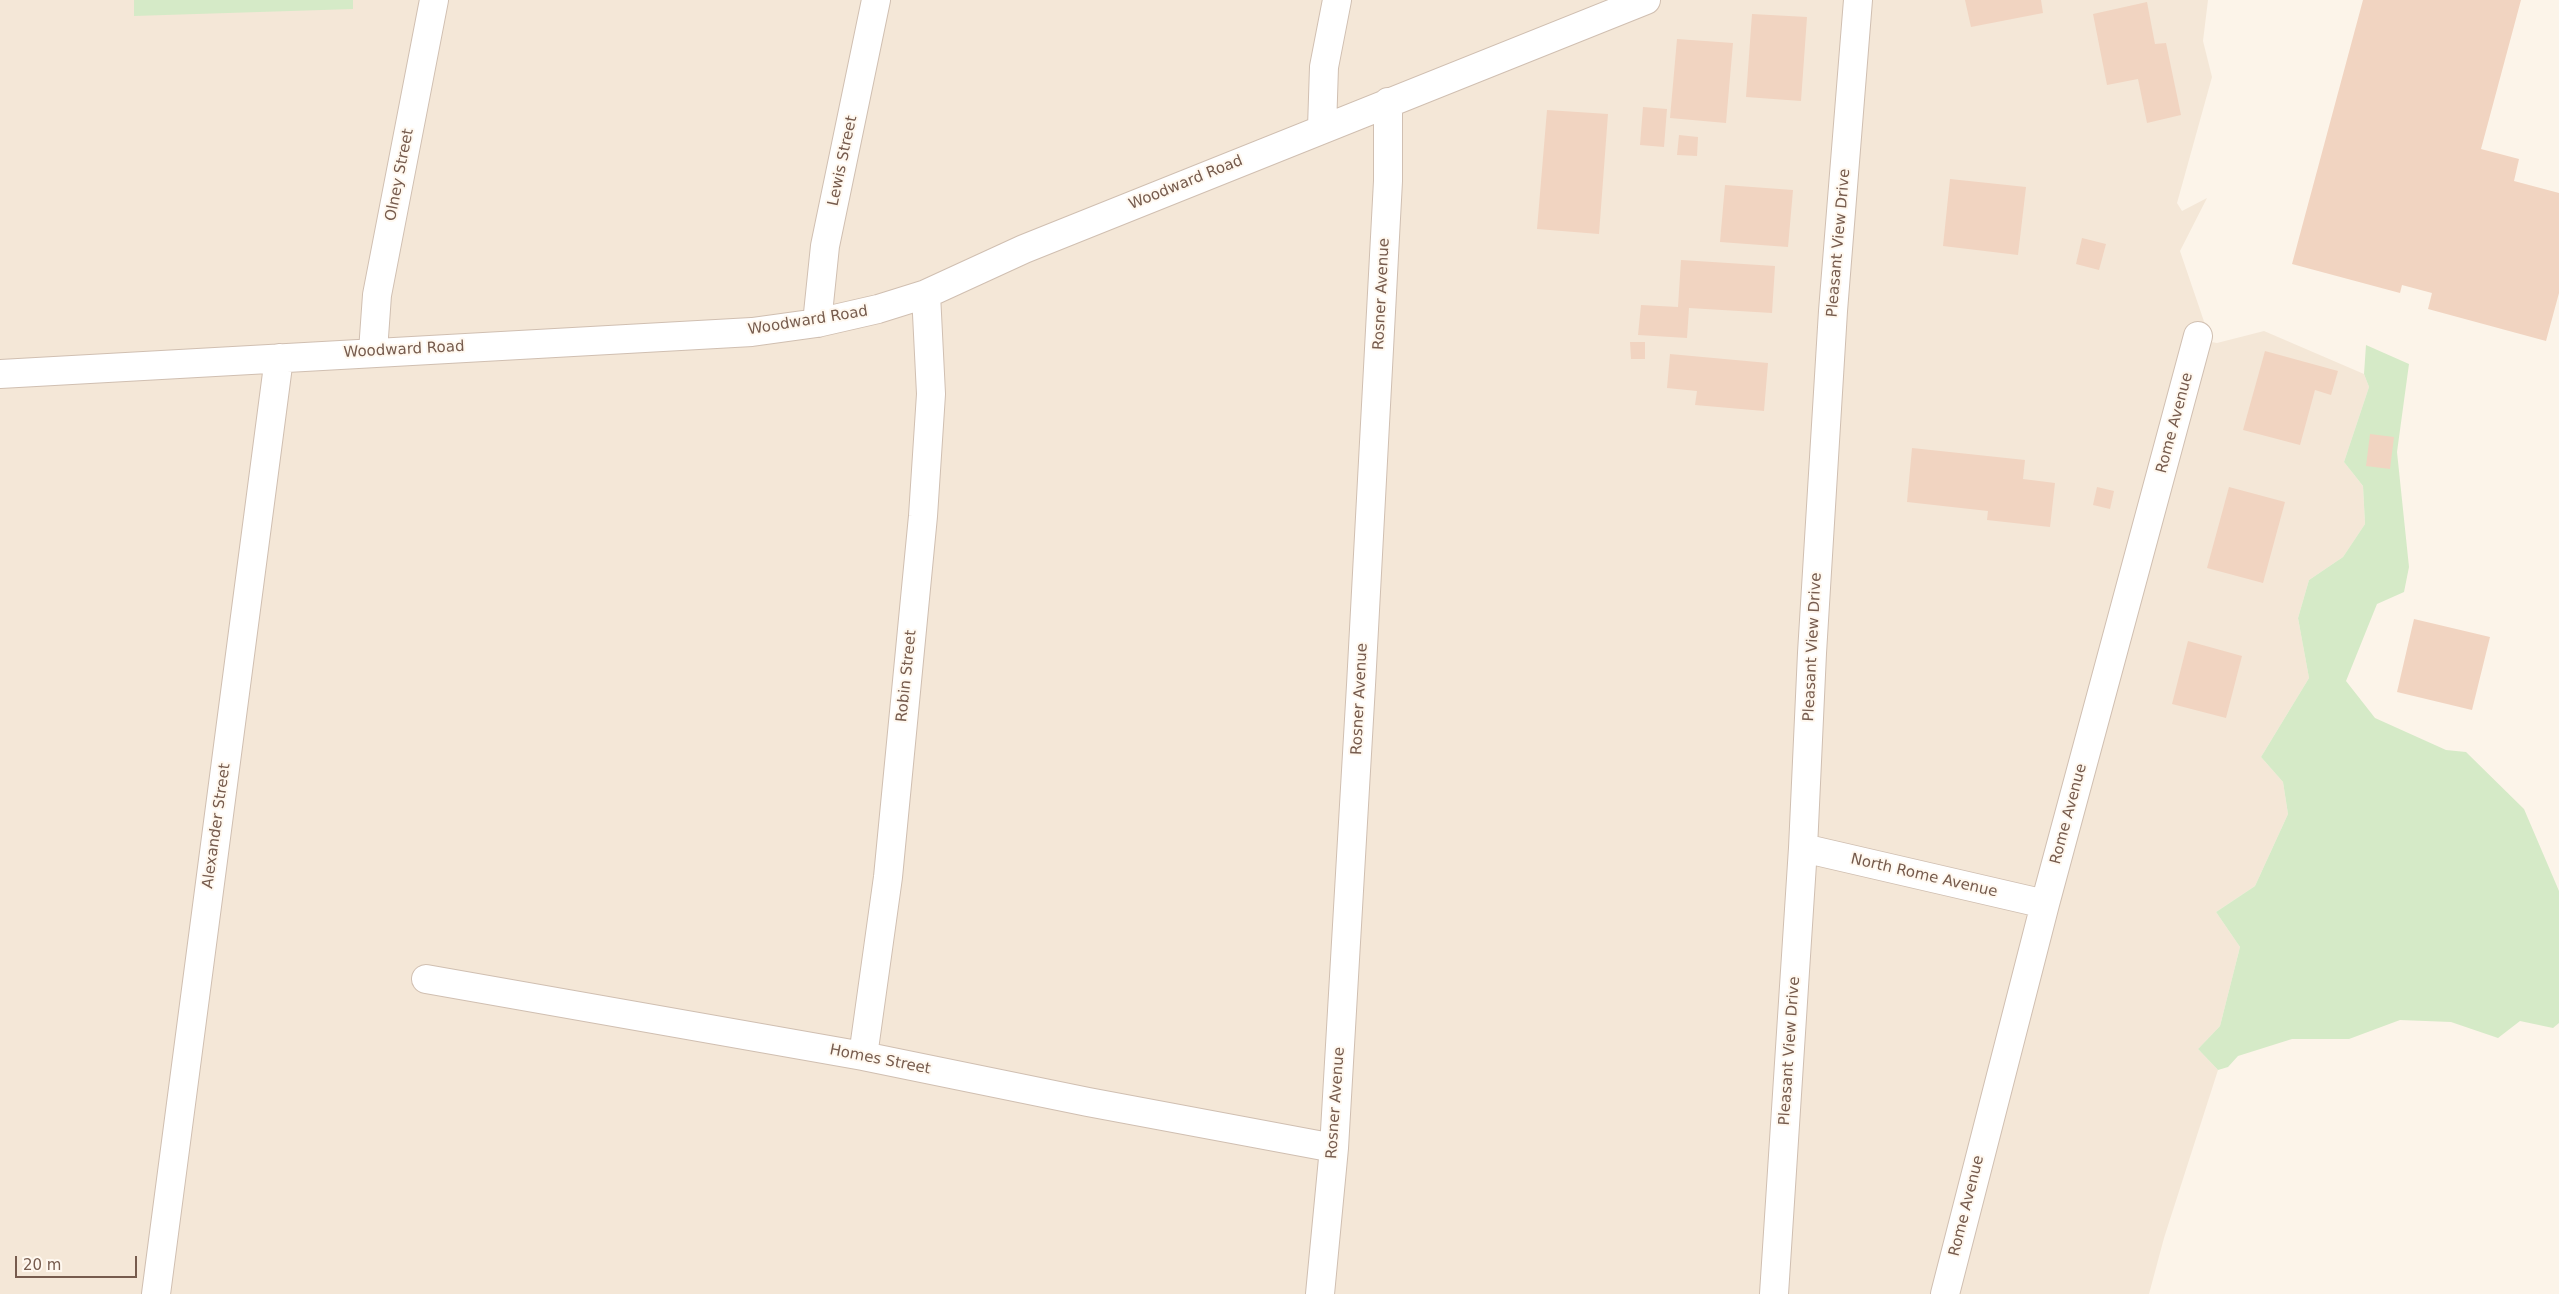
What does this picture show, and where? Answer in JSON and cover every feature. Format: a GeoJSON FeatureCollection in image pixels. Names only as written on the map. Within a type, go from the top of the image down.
{"type":"FeatureCollection","features":[{"type":"Feature","properties":{"kind":"street","name":"Olney Street"},"geometry":{"type":"LineString","coordinates":[[373,351],[377,295],[434,0]]}},
{"type":"Feature","properties":{"kind":"street","name":"Lewis Street"},"geometry":{"type":"LineString","coordinates":[[818,323],[825,246],[876,0]]}},
{"type":"Feature","properties":{"kind":"street"},"geometry":{"type":"LineString","coordinates":[[1322,128],[1324,67],[1338,0]]}},
{"type":"Feature","properties":{"kind":"street","name":"Woodward Road"},"geometry":{"type":"LineString","coordinates":[[0,374],[373,351],[752,332],[818,323],[878,310],[926,294],[1024,249],[1322,128],[1646,0]]}},
{"type":"Feature","properties":{"kind":"street","name":"Pleasant View Drive"},"geometry":{"type":"LineString","coordinates":[[1774,1294],[1803,848],[1812,653],[1833,311],[1858,0]]}},
{"type":"Feature","properties":{"kind":"street","name":"Rosner Avenue"},"geometry":{"type":"LineString","coordinates":[[1320,1294],[1334,1148],[1387,201],[1388,102]]}},
{"type":"Feature","properties":{"kind":"street","name":"Robin Street"},"geometry":{"type":"LineString","coordinates":[[863,1056],[888,877],[923,516],[931,394],[926,294]]}},
{"type":"Feature","properties":{"kind":"street","name":"Rome Avenue"},"geometry":{"type":"LineString","coordinates":[[1945,1294],[2045,904],[2198,336]]}},
{"type":"Feature","properties":{"kind":"street","name":"Alexander Street"},"geometry":{"type":"LineString","coordinates":[[156,1294],[279,358]]}},
{"type":"Feature","properties":{"kind":"street","name":"North Rome Avenue"},"geometry":{"type":"LineString","coordinates":[[1803,848],[2045,904]]}},
{"type":"Feature","properties":{"kind":"street","name":"Homes Street"},"geometry":{"type":"LineString","coordinates":[[426,979],[863,1056],[1088,1102],[1334,1148]]}},
{"type":"Feature","properties":{"kind":"shaded area"},"geometry":{"type":"Polygon","coordinates":[[[0,0],[2208,0],[2203,41],[2212,77],[2177,203],[2182,211],[2207,198],[2180,251],[2211,342],[2217,343],[2264,331],[2364,374],[2369,387],[2344,462],[2363,486],[2365,524],[2343,557],[2309,580],[2298,618],[2309,678],[2261,757],[2283,782],[2288,814],[2255,886],[2216,912],[2240,947],[2220,1026],[2198,1049],[2218,1070],[2164,1238],[2149,1294],[0,1294],[0,0]]]}},
{"type":"Feature","properties":{"kind":"green space"},"geometry":{"type":"Polygon","coordinates":[[[134,0],[353,0],[353,9],[134,16],[134,0]]]}},
{"type":"Feature","properties":{"kind":"green space"},"geometry":{"type":"Polygon","coordinates":[[[2366,345],[2409,364],[2397,452],[2409,567],[2404,592],[2377,604],[2346,681],[2375,718],[2446,750],[2466,752],[2524,809],[2559,891],[2559,1023],[2553,1028],[2520,1021],[2498,1038],[2451,1022],[2400,1020],[2349,1039],[2292,1039],[2238,1056],[2228,1067],[2218,1070],[2198,1049],[2220,1026],[2240,947],[2216,912],[2255,886],[2288,814],[2283,782],[2261,757],[2309,678],[2298,618],[2309,580],[2343,557],[2365,524],[2363,486],[2344,462],[2369,387],[2364,374],[2366,345]]]}},
{"type":"Feature","properties":{"kind":"building"},"geometry":{"type":"Polygon","coordinates":[[[1965,0],[2041,0],[2043,13],[1971,27],[1965,0]]]}},
{"type":"Feature","properties":{"kind":"building"},"geometry":{"type":"Polygon","coordinates":[[[2363,0],[2521,0],[2481,149],[2519,159],[2514,181],[2559,193],[2559,293],[2546,341],[2428,309],[2432,293],[2402,285],[2400,293],[2292,264],[2363,0]]]}},
{"type":"Feature","properties":{"kind":"building"},"geometry":{"type":"Polygon","coordinates":[[[2147,2],[2155,44],[2166,43],[2181,115],[2147,123],[2138,79],[2107,85],[2093,14],[2147,2]]]}},
{"type":"Feature","properties":{"kind":"building"},"geometry":{"type":"Polygon","coordinates":[[[1752,14],[1807,17],[1801,101],[1746,97],[1752,14]]]}},
{"type":"Feature","properties":{"kind":"building"},"geometry":{"type":"Polygon","coordinates":[[[1677,39],[1733,43],[1726,123],[1670,118],[1677,39]]]}},
{"type":"Feature","properties":{"kind":"building"},"geometry":{"type":"Polygon","coordinates":[[[1643,107],[1667,109],[1664,147],[1640,145],[1643,107]]]}},
{"type":"Feature","properties":{"kind":"building"},"geometry":{"type":"Polygon","coordinates":[[[1547,110],[1608,114],[1599,234],[1537,229],[1547,110]]]}},
{"type":"Feature","properties":{"kind":"building"},"geometry":{"type":"Polygon","coordinates":[[[1679,135],[1698,137],[1697,156],[1677,155],[1679,135]]]}},
{"type":"Feature","properties":{"kind":"building"},"geometry":{"type":"Polygon","coordinates":[[[1950,179],[2026,187],[2018,255],[1943,246],[1950,179]]]}},
{"type":"Feature","properties":{"kind":"building"},"geometry":{"type":"Polygon","coordinates":[[[1725,185],[1793,190],[1788,247],[1720,242],[1725,185]]]}},
{"type":"Feature","properties":{"kind":"building"},"geometry":{"type":"Polygon","coordinates":[[[2082,238],[2106,244],[2099,270],[2076,264],[2082,238]]]}},
{"type":"Feature","properties":{"kind":"building"},"geometry":{"type":"Polygon","coordinates":[[[1681,260],[1775,266],[1772,313],[1689,308],[1687,338],[1638,335],[1641,305],[1678,307],[1681,260]]]}},
{"type":"Feature","properties":{"kind":"building"},"geometry":{"type":"Polygon","coordinates":[[[1630,342],[1645,342],[1645,359],[1631,359],[1630,342]]]}},
{"type":"Feature","properties":{"kind":"building"},"geometry":{"type":"Polygon","coordinates":[[[2265,351],[2338,371],[2331,395],[2315,390],[2300,445],[2243,430],[2265,351]]]}},
{"type":"Feature","properties":{"kind":"building"},"geometry":{"type":"Polygon","coordinates":[[[1670,354],[1768,363],[1764,411],[1695,405],[1697,391],[1667,388],[1670,354]]]}},
{"type":"Feature","properties":{"kind":"building"},"geometry":{"type":"Polygon","coordinates":[[[2370,434],[2394,437],[2390,469],[2366,466],[2370,434]]]}},
{"type":"Feature","properties":{"kind":"building"},"geometry":{"type":"Polygon","coordinates":[[[1912,448],[2025,460],[2023,479],[2055,483],[2050,527],[1987,520],[1988,511],[1907,502],[1912,448]]]}},
{"type":"Feature","properties":{"kind":"building"},"geometry":{"type":"Polygon","coordinates":[[[2097,487],[2114,491],[2110,509],[2093,505],[2097,487]]]}},
{"type":"Feature","properties":{"kind":"building"},"geometry":{"type":"Polygon","coordinates":[[[2229,487],[2285,502],[2263,583],[2207,568],[2229,487]]]}},
{"type":"Feature","properties":{"kind":"building"},"geometry":{"type":"Polygon","coordinates":[[[2414,619],[2490,637],[2472,710],[2397,692],[2414,619]]]}},
{"type":"Feature","properties":{"kind":"building"},"geometry":{"type":"Polygon","coordinates":[[[2188,641],[2242,656],[2226,718],[2172,704],[2188,641]]]}}]}
